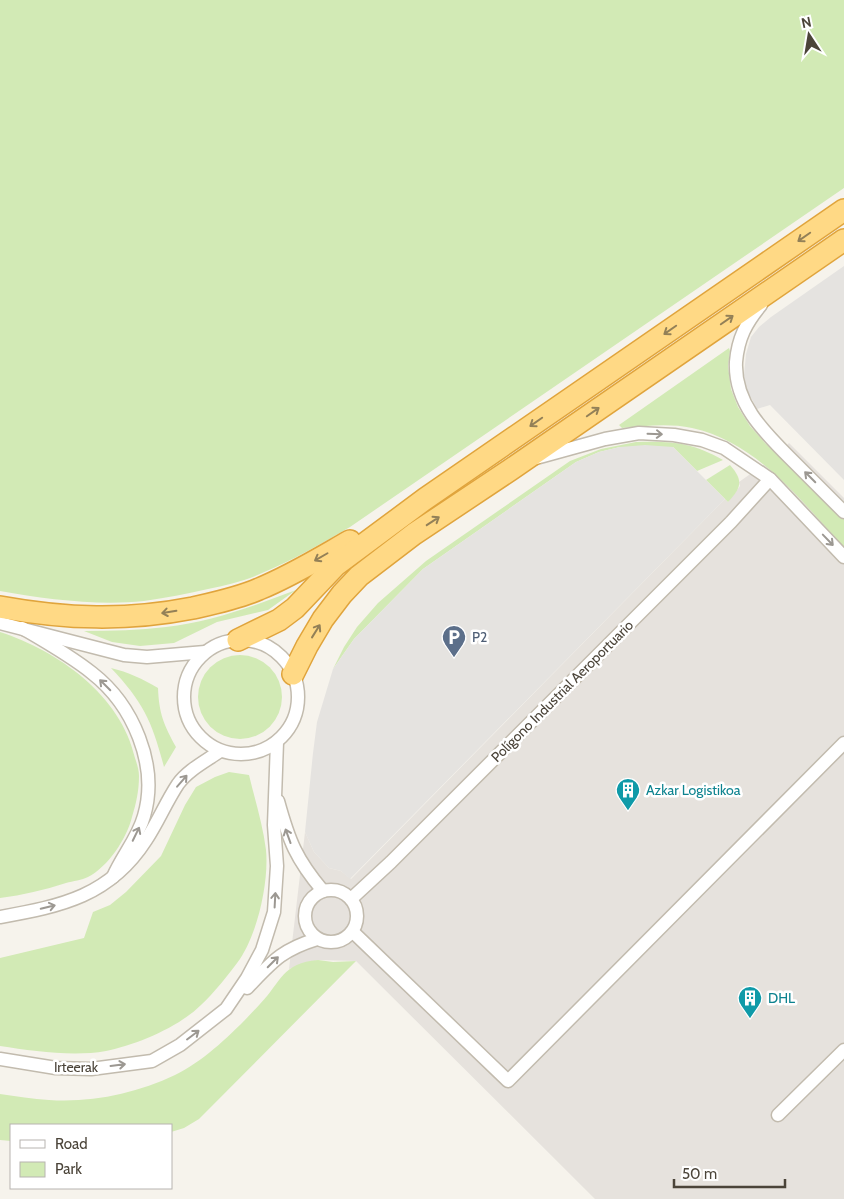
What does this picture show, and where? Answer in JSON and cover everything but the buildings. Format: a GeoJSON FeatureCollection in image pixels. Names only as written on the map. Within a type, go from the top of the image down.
{"type":"FeatureCollection","features":[{"type":"Feature","properties":{"kind":"highway"},"geometry":{"type":"LineString","coordinates":[[238,640],[279,620],[295,608],[336,565],[425,499],[844,210]]}},
{"type":"Feature","properties":{"kind":"highway"},"geometry":{"type":"LineString","coordinates":[[293,674],[323,619],[359,576],[414,534],[522,462],[844,240]]}},
{"type":"Feature","properties":{"kind":"highway"},"geometry":{"type":"LineString","coordinates":[[0,607],[59,616],[94,618],[169,612],[215,603],[258,590],[287,577],[425,499]]}},
{"type":"Feature","properties":{"kind":"street"},"geometry":{"type":"LineString","coordinates":[[779,283],[748,321],[737,348],[736,374],[740,395],[750,413],[768,436],[844,512]]}},
{"type":"Feature","properties":{"kind":"street"},"geometry":{"type":"LineString","coordinates":[[522,462],[605,439],[639,433],[674,435],[702,440],[724,448],[770,480],[844,557]]}},
{"type":"Feature","properties":{"kind":"street","name":"Polígono Industrial Aeroportuario"},"geometry":{"type":"LineString","coordinates":[[351,899],[391,862],[731,522],[770,480]]}},
{"type":"Feature","properties":{"kind":"street"},"geometry":{"type":"LineString","coordinates":[[0,623],[124,655],[147,657],[205,652]]}},
{"type":"Feature","properties":{"kind":"street"},"geometry":{"type":"LineString","coordinates":[[22,628],[94,674],[112,692],[129,717],[144,752],[148,770],[148,790],[144,816],[114,877]]}},
{"type":"Feature","properties":{"kind":"street"},"geometry":{"type":"LineString","coordinates":[[238,640],[252,641],[265,645],[277,652],[293,674],[298,688],[295,718],[288,731],[277,742],[259,752],[239,755],[220,751],[206,744],[188,720],[184,706],[187,676],[194,663],[205,652],[215,646],[238,640]]}},
{"type":"Feature","properties":{"kind":"street"},"geometry":{"type":"LineString","coordinates":[[226,1009],[247,978],[262,950],[274,912],[277,866],[274,825],[277,742]]}},
{"type":"Feature","properties":{"kind":"street"},"geometry":{"type":"LineString","coordinates":[[353,932],[508,1081],[844,743]]}},
{"type":"Feature","properties":{"kind":"street"},"geometry":{"type":"LineString","coordinates":[[0,917],[49,908],[76,900],[114,877],[145,842],[179,783],[191,770],[220,751]]}},
{"type":"Feature","properties":{"kind":"street"},"geometry":{"type":"LineString","coordinates":[[275,787],[286,832],[295,852],[323,891]]}},
{"type":"Feature","properties":{"kind":"street"},"geometry":{"type":"LineString","coordinates":[[333,890],[343,893],[351,899],[356,906],[358,915],[353,932],[346,939],[326,942],[317,939],[310,932],[305,923],[305,913],[308,904],[314,896],[323,891],[333,890]]}},
{"type":"Feature","properties":{"kind":"street"},"geometry":{"type":"LineString","coordinates":[[226,1009],[279,955],[301,944],[317,939]]}},
{"type":"Feature","properties":{"kind":"street","name":"Irteerak"},"geometry":{"type":"LineString","coordinates":[[0,1059],[56,1068],[91,1069],[152,1061],[180,1045],[226,1009]]}},
{"type":"Feature","properties":{"kind":"street"},"geometry":{"type":"LineString","coordinates":[[778,1116],[844,1050]]}},
{"type":"Feature","properties":{"kind":"shaded area"},"geometry":{"type":"Polygon","coordinates":[[[844,266],[844,480],[770,405],[757,409],[745,386],[744,375],[746,354],[751,337],[759,327],[844,266]]]}},
{"type":"Feature","properties":{"kind":"shaded area"},"geometry":{"type":"Polygon","coordinates":[[[789,443],[844,498],[844,1199],[595,1199],[356,961],[318,960],[289,969],[305,832],[314,852],[329,868],[341,871],[351,879],[725,499],[728,502],[740,486],[739,482],[777,455],[789,443]]]}},
{"type":"Feature","properties":{"kind":"shaded area","name":"P2"},"geometry":{"type":"Polygon","coordinates":[[[645,445],[673,447],[725,499],[350,879],[341,871],[329,868],[314,852],[305,832],[313,753],[317,722],[333,669],[354,639],[423,569],[576,462],[599,452],[620,447],[645,445]]]}},
{"type":"Feature","properties":{"kind":"green space"},"geometry":{"type":"Polygon","coordinates":[[[0,0],[844,0],[844,188],[350,527],[285,563],[256,576],[235,582],[144,601],[108,603],[72,601],[0,591],[0,0]]]}},
{"type":"Feature","properties":{"kind":"green space"},"geometry":{"type":"Polygon","coordinates":[[[729,348],[728,366],[731,389],[738,407],[750,426],[765,443],[844,519],[844,547],[776,476],[737,446],[715,435],[683,426],[666,425],[622,428],[619,425],[729,348]]]}},
{"type":"Feature","properties":{"kind":"green space"},"geometry":{"type":"Polygon","coordinates":[[[636,442],[660,442],[691,446],[723,460],[697,471],[673,447],[620,447],[599,452],[576,462],[423,569],[354,639],[333,669],[357,627],[378,603],[426,561],[570,461],[601,449],[636,442]]]}},
{"type":"Feature","properties":{"kind":"green space"},"geometry":{"type":"Polygon","coordinates":[[[730,465],[739,480],[739,484],[736,493],[728,502],[706,480],[730,465]]]}},
{"type":"Feature","properties":{"kind":"green space"},"geometry":{"type":"Polygon","coordinates":[[[296,590],[268,610],[217,622],[174,643],[140,646],[112,642],[84,631],[136,630],[182,625],[232,613],[296,590]]]}},
{"type":"Feature","properties":{"kind":"green space"},"geometry":{"type":"Polygon","coordinates":[[[0,632],[22,640],[65,664],[84,678],[101,695],[116,714],[128,735],[139,776],[135,807],[126,834],[116,851],[103,866],[83,879],[33,892],[0,898],[0,632]]]}},
{"type":"Feature","properties":{"kind":"green space"},"geometry":{"type":"Polygon","coordinates":[[[240,655],[263,662],[275,674],[282,697],[275,720],[263,732],[240,739],[217,732],[205,720],[198,697],[205,674],[217,662],[240,655]]]}},
{"type":"Feature","properties":{"kind":"green space"},"geometry":{"type":"Polygon","coordinates":[[[111,668],[135,676],[158,688],[163,719],[176,747],[164,767],[145,713],[131,691],[111,668]]]}},
{"type":"Feature","properties":{"kind":"green space"},"geometry":{"type":"Polygon","coordinates":[[[229,772],[249,775],[263,831],[266,850],[266,876],[257,921],[246,948],[240,959],[211,995],[192,1013],[169,1028],[143,1040],[106,1051],[67,1053],[0,1046],[0,958],[84,938],[93,912],[110,905],[126,892],[161,856],[185,805],[196,787],[229,772]]]}},
{"type":"Feature","properties":{"kind":"green space"},"geometry":{"type":"Polygon","coordinates":[[[318,960],[333,962],[356,961],[199,1119],[184,1128],[172,1132],[172,1124],[10,1124],[10,1141],[0,1140],[0,1094],[49,1100],[81,1100],[130,1092],[175,1075],[198,1061],[241,1024],[284,974],[297,965],[318,960]]]}},
{"type":"Feature","properties":{"kind":"place","name":"P2"},"geometry":{"type":"Point","coordinates":[454,658]}},
{"type":"Feature","properties":{"kind":"place","name":"Azkar Logistikoa"},"geometry":{"type":"Point","coordinates":[628,811]}},
{"type":"Feature","properties":{"kind":"place","name":"DHL"},"geometry":{"type":"Point","coordinates":[750,1019]}}]}
